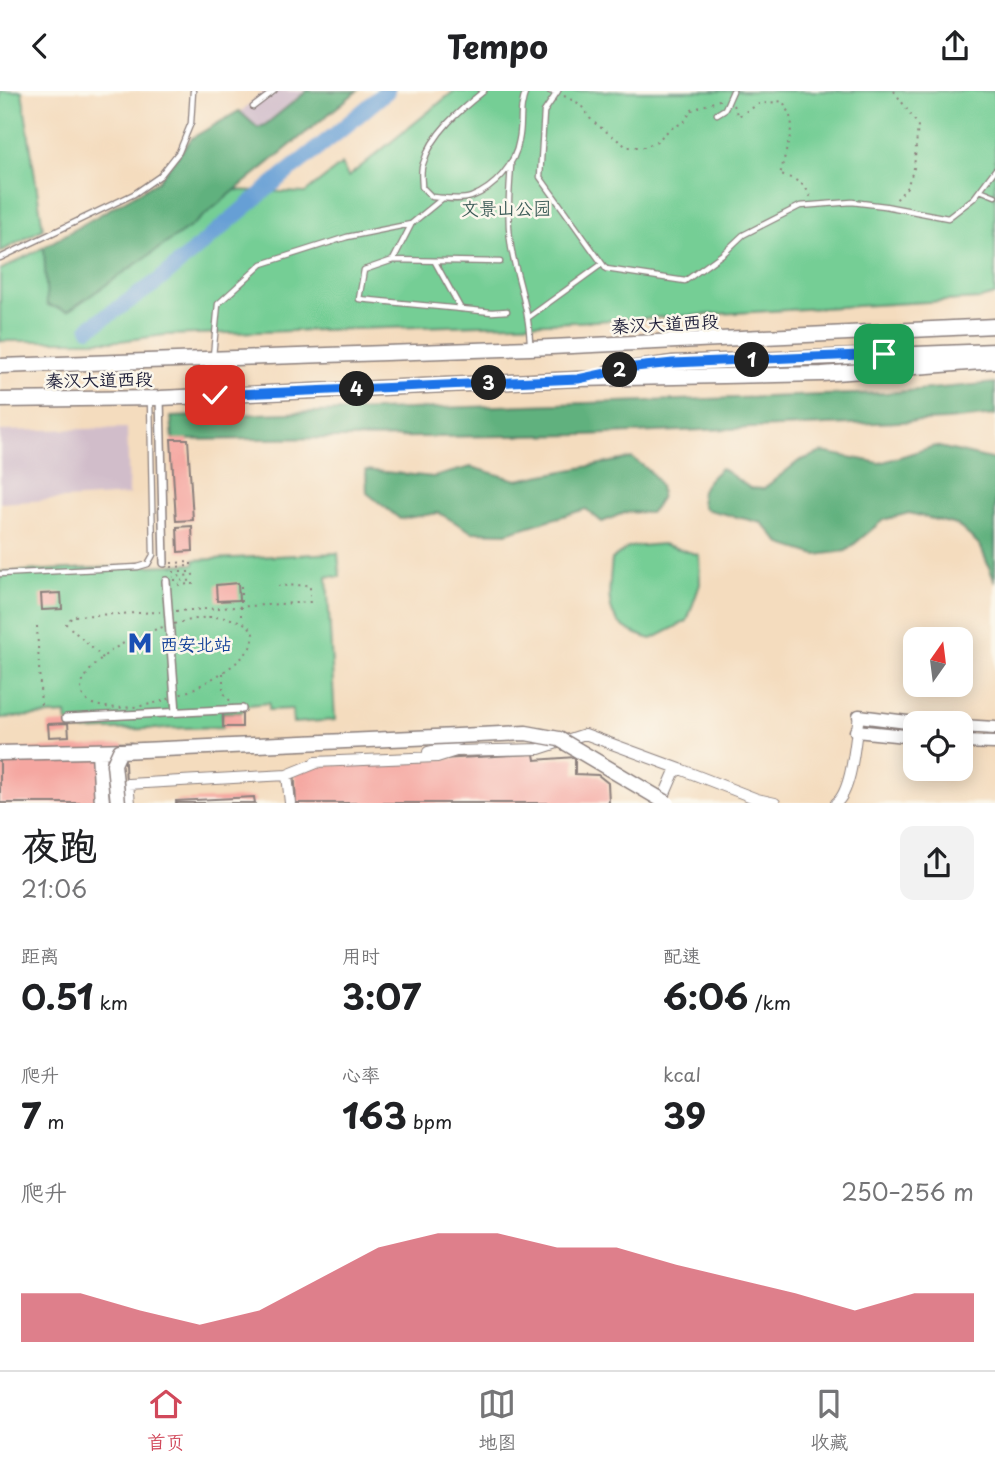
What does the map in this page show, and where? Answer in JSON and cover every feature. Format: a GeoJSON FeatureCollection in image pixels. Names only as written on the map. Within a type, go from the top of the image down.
{"type":"FeatureCollection","features":[{"type":"Feature","properties":{"kind":"main road","name":"秦汉大道西段"},"geometry":{"type":"LineString","coordinates":[[0,366],[530,348],[995,326]]}},
{"type":"Feature","properties":{"kind":"main road"},"geometry":{"type":"LineString","coordinates":[[578,379],[635,367],[673,363],[995,351]]}},
{"type":"Feature","properties":{"kind":"main road","name":"秦汉大道西段"},"geometry":{"type":"LineString","coordinates":[[0,400],[155,398],[578,379],[822,375],[995,361]]}},
{"type":"Feature","properties":{"kind":"main road"},"geometry":{"type":"LineString","coordinates":[[118,803],[114,764],[120,751],[526,733],[559,739],[664,803]]}},
{"type":"Feature","properties":{"kind":"main road"},"geometry":{"type":"LineString","coordinates":[[0,753],[146,750]]}},
{"type":"Feature","properties":{"kind":"main road"},"geometry":{"type":"LineString","coordinates":[[99,752],[102,803]]}},
{"type":"Feature","properties":{"kind":"street"},"geometry":{"type":"LineString","coordinates":[[155,398],[164,563]]}},
{"type":"Feature","properties":{"kind":"street"},"geometry":{"type":"LineString","coordinates":[[166,583],[176,712]]}},
{"type":"Feature","properties":{"kind":"street"},"geometry":{"type":"LineString","coordinates":[[66,718],[241,707]]}},
{"type":"Feature","properties":{"kind":"street"},"geometry":{"type":"LineString","coordinates":[[836,803],[841,799],[849,780],[859,716],[903,722]]}},
{"type":"Feature","properties":{"kind":"street"},"geometry":{"type":"LineString","coordinates":[[973,727],[995,728]]}},
{"type":"Feature","properties":{"kind":"street"},"geometry":{"type":"LineString","coordinates":[[856,731],[903,736]]}},
{"type":"Feature","properties":{"kind":"street"},"geometry":{"type":"LineString","coordinates":[[315,762],[437,757],[456,751],[539,749],[585,734],[757,799],[775,803]]}},
{"type":"Feature","properties":{"kind":"street"},"geometry":{"type":"LineString","coordinates":[[130,803],[128,784],[287,775],[315,762],[436,751],[449,743],[470,737]]}},
{"type":"Feature","properties":{"kind":"street"},"geometry":{"type":"LineString","coordinates":[[973,742],[995,743]]}},
{"type":"Feature","properties":{"kind":"street"},"geometry":{"type":"LineString","coordinates":[[664,803],[674,773],[680,769]]}},
{"type":"Feature","properties":{"kind":"street"},"geometry":{"type":"LineString","coordinates":[[287,775],[290,803]]}},
{"type":"Feature","properties":{"kind":"lane"},"geometry":{"type":"LineString","coordinates":[[0,258],[134,194],[160,176],[179,152],[191,123],[193,91]]}},
{"type":"Feature","properties":{"kind":"lane"},"geometry":{"type":"LineString","coordinates":[[253,107],[274,91]]}},
{"type":"Feature","properties":{"kind":"lane"},"geometry":{"type":"LineString","coordinates":[[484,91],[454,115],[431,147],[422,166],[422,187],[432,197],[469,198],[494,184],[511,164]]}},
{"type":"Feature","properties":{"kind":"lane"},"geometry":{"type":"LineString","coordinates":[[526,91],[520,106],[519,140],[511,164],[509,209],[513,255],[524,291],[530,348]]}},
{"type":"Feature","properties":{"kind":"lane"},"geometry":{"type":"LineString","coordinates":[[550,91],[557,92],[544,111],[540,177],[606,269],[685,281],[744,235],[800,206],[852,202],[948,218],[974,198],[995,170]]}},
{"type":"Feature","properties":{"kind":"lane"},"geometry":{"type":"LineString","coordinates":[[717,114],[725,109],[733,91]]}},
{"type":"Feature","properties":{"kind":"lane"},"geometry":{"type":"LineString","coordinates":[[980,190],[995,196]]}},
{"type":"Feature","properties":{"kind":"lane"},"geometry":{"type":"LineString","coordinates":[[393,260],[411,224],[443,198]]}},
{"type":"Feature","properties":{"kind":"lane"},"geometry":{"type":"LineString","coordinates":[[213,359],[218,304],[262,264],[347,237],[411,224]]}},
{"type":"Feature","properties":{"kind":"lane"},"geometry":{"type":"LineString","coordinates":[[500,262],[393,260],[364,270],[359,299],[492,312],[507,311]]}},
{"type":"Feature","properties":{"kind":"lane"},"geometry":{"type":"LineString","coordinates":[[435,261],[461,309]]}},
{"type":"Feature","properties":{"kind":"lane"},"geometry":{"type":"LineString","coordinates":[[528,317],[602,264]]}},
{"type":"Feature","properties":{"kind":"lane"},"geometry":{"type":"LineString","coordinates":[[0,574],[138,567],[148,564],[153,555],[155,398]]}},
{"type":"Feature","properties":{"kind":"path"},"geometry":{"type":"LineString","coordinates":[[894,91],[918,124],[914,169],[907,187],[894,203]]}},
{"type":"Feature","properties":{"kind":"path"},"geometry":{"type":"LineString","coordinates":[[557,92],[580,104],[592,121],[627,147],[645,147],[657,141],[670,129],[684,122],[692,110],[710,101],[730,98],[738,116],[759,104],[783,101],[792,121],[780,175],[797,179],[810,194],[812,205]]}},
{"type":"Feature","properties":{"kind":"path"},"geometry":{"type":"LineString","coordinates":[[164,563],[191,562],[191,566],[172,567],[172,572],[192,572],[193,575],[172,577],[173,580],[193,580],[193,584],[166,583]]}},
{"type":"Feature","properties":{"kind":"path"},"geometry":{"type":"LineString","coordinates":[[103,658],[66,624],[73,617],[310,602],[310,585],[278,586]]}},
{"type":"Feature","properties":{"kind":"path"},"geometry":{"type":"LineString","coordinates":[[241,586],[241,621]]}},
{"type":"Feature","properties":{"kind":"path"},"geometry":{"type":"LineString","coordinates":[[37,626],[41,706]]}},
{"type":"Feature","properties":{"kind":"path"},"geometry":{"type":"LineString","coordinates":[[224,672],[221,681],[223,692],[230,701],[241,707]]}},
{"type":"Feature","properties":{"kind":"shaded area"},"geometry":{"type":"Polygon","coordinates":[[[265,91],[305,91],[250,136],[233,118],[265,91]]]}},
{"type":"Feature","properties":{"kind":"shaded area"},"geometry":{"type":"Polygon","coordinates":[[[127,428],[129,495],[0,503],[0,431],[127,428]]]}},
{"type":"Feature","properties":{"kind":"green space"},"geometry":{"type":"Polygon","coordinates":[[[0,91],[22,91],[43,229],[0,252],[0,91]]]}},
{"type":"Feature","properties":{"kind":"green space"},"geometry":{"type":"Polygon","coordinates":[[[307,91],[357,91],[190,227],[68,311],[47,305],[44,247],[158,181],[192,138],[239,111],[258,128],[307,91]]]}},
{"type":"Feature","properties":{"kind":"green space","name":"文景山公园"},"geometry":{"type":"Polygon","coordinates":[[[454,91],[995,91],[995,295],[980,299],[577,322],[165,335],[120,341],[0,341],[0,270],[159,187],[305,193],[342,164],[348,177],[454,91]]]}},
{"type":"Feature","properties":{"kind":"green space"},"geometry":{"type":"Polygon","coordinates":[[[995,383],[995,415],[947,420],[583,435],[173,440],[171,417],[885,393],[995,383]]]}},
{"type":"Feature","properties":{"kind":"green space"},"geometry":{"type":"Polygon","coordinates":[[[935,446],[995,460],[995,582],[980,545],[957,525],[909,513],[883,520],[846,551],[816,555],[781,544],[762,523],[704,509],[702,502],[704,486],[721,468],[750,488],[763,489],[799,461],[822,452],[880,463],[935,446]]]}},
{"type":"Feature","properties":{"kind":"green space"},"geometry":{"type":"Polygon","coordinates":[[[632,458],[654,475],[658,482],[661,489],[657,505],[650,513],[626,512],[602,522],[586,509],[506,533],[472,532],[439,513],[400,519],[367,493],[366,470],[433,477],[471,467],[517,480],[632,458]]]}},
{"type":"Feature","properties":{"kind":"green space"},"geometry":{"type":"Polygon","coordinates":[[[663,544],[699,555],[700,584],[687,621],[652,639],[636,634],[616,619],[610,600],[612,559],[629,547],[663,544]]]}},
{"type":"Feature","properties":{"kind":"green space"},"geometry":{"type":"Polygon","coordinates":[[[338,553],[340,577],[327,576],[335,720],[293,723],[292,709],[269,710],[269,703],[248,705],[241,712],[222,712],[223,727],[68,731],[66,714],[0,718],[0,572],[194,564],[194,560],[338,553]]]}},
{"type":"Feature","properties":{"kind":"building"},"geometry":{"type":"Polygon","coordinates":[[[171,439],[188,439],[193,520],[176,521],[171,439]]]}},
{"type":"Feature","properties":{"kind":"building"},"geometry":{"type":"Polygon","coordinates":[[[192,526],[193,551],[178,552],[177,527],[192,526]]]}},
{"type":"Feature","properties":{"kind":"building"},"geometry":{"type":"Polygon","coordinates":[[[238,583],[239,600],[217,601],[216,585],[238,583]]]}},
{"type":"Feature","properties":{"kind":"building"},"geometry":{"type":"Polygon","coordinates":[[[61,593],[62,609],[42,610],[41,594],[61,593]]]}},
{"type":"Feature","properties":{"kind":"building"},"geometry":{"type":"Polygon","coordinates":[[[223,713],[242,713],[242,727],[223,727],[223,713]]]}},
{"type":"Feature","properties":{"kind":"building"},"geometry":{"type":"Polygon","coordinates":[[[68,723],[69,736],[49,737],[48,724],[68,723]]]}},
{"type":"Feature","properties":{"kind":"building"},"geometry":{"type":"Polygon","coordinates":[[[124,744],[127,803],[0,803],[0,750],[124,744]]]}},
{"type":"Feature","properties":{"kind":"building"},"geometry":{"type":"Polygon","coordinates":[[[534,754],[535,760],[575,757],[575,774],[598,775],[608,783],[609,803],[296,803],[294,767],[534,754]]]}},
{"type":"Feature","properties":{"kind":"building"},"geometry":{"type":"Polygon","coordinates":[[[254,797],[255,803],[176,803],[176,801],[254,797]]]}},
{"type":"Feature","properties":{"kind":"waterway"},"geometry":{"type":"LineString","coordinates":[[89,328],[157,282],[387,91]]}},
{"type":"Feature","properties":{"kind":"place","name":"西安北站"},"geometry":{"type":"Point","coordinates":[140,643]}},
{"type":"Feature","properties":{"kind":"route"},"geometry":{"type":"LineString","coordinates":[[215,395],[578,379],[635,367],[673,363],[884,354]]}}]}
